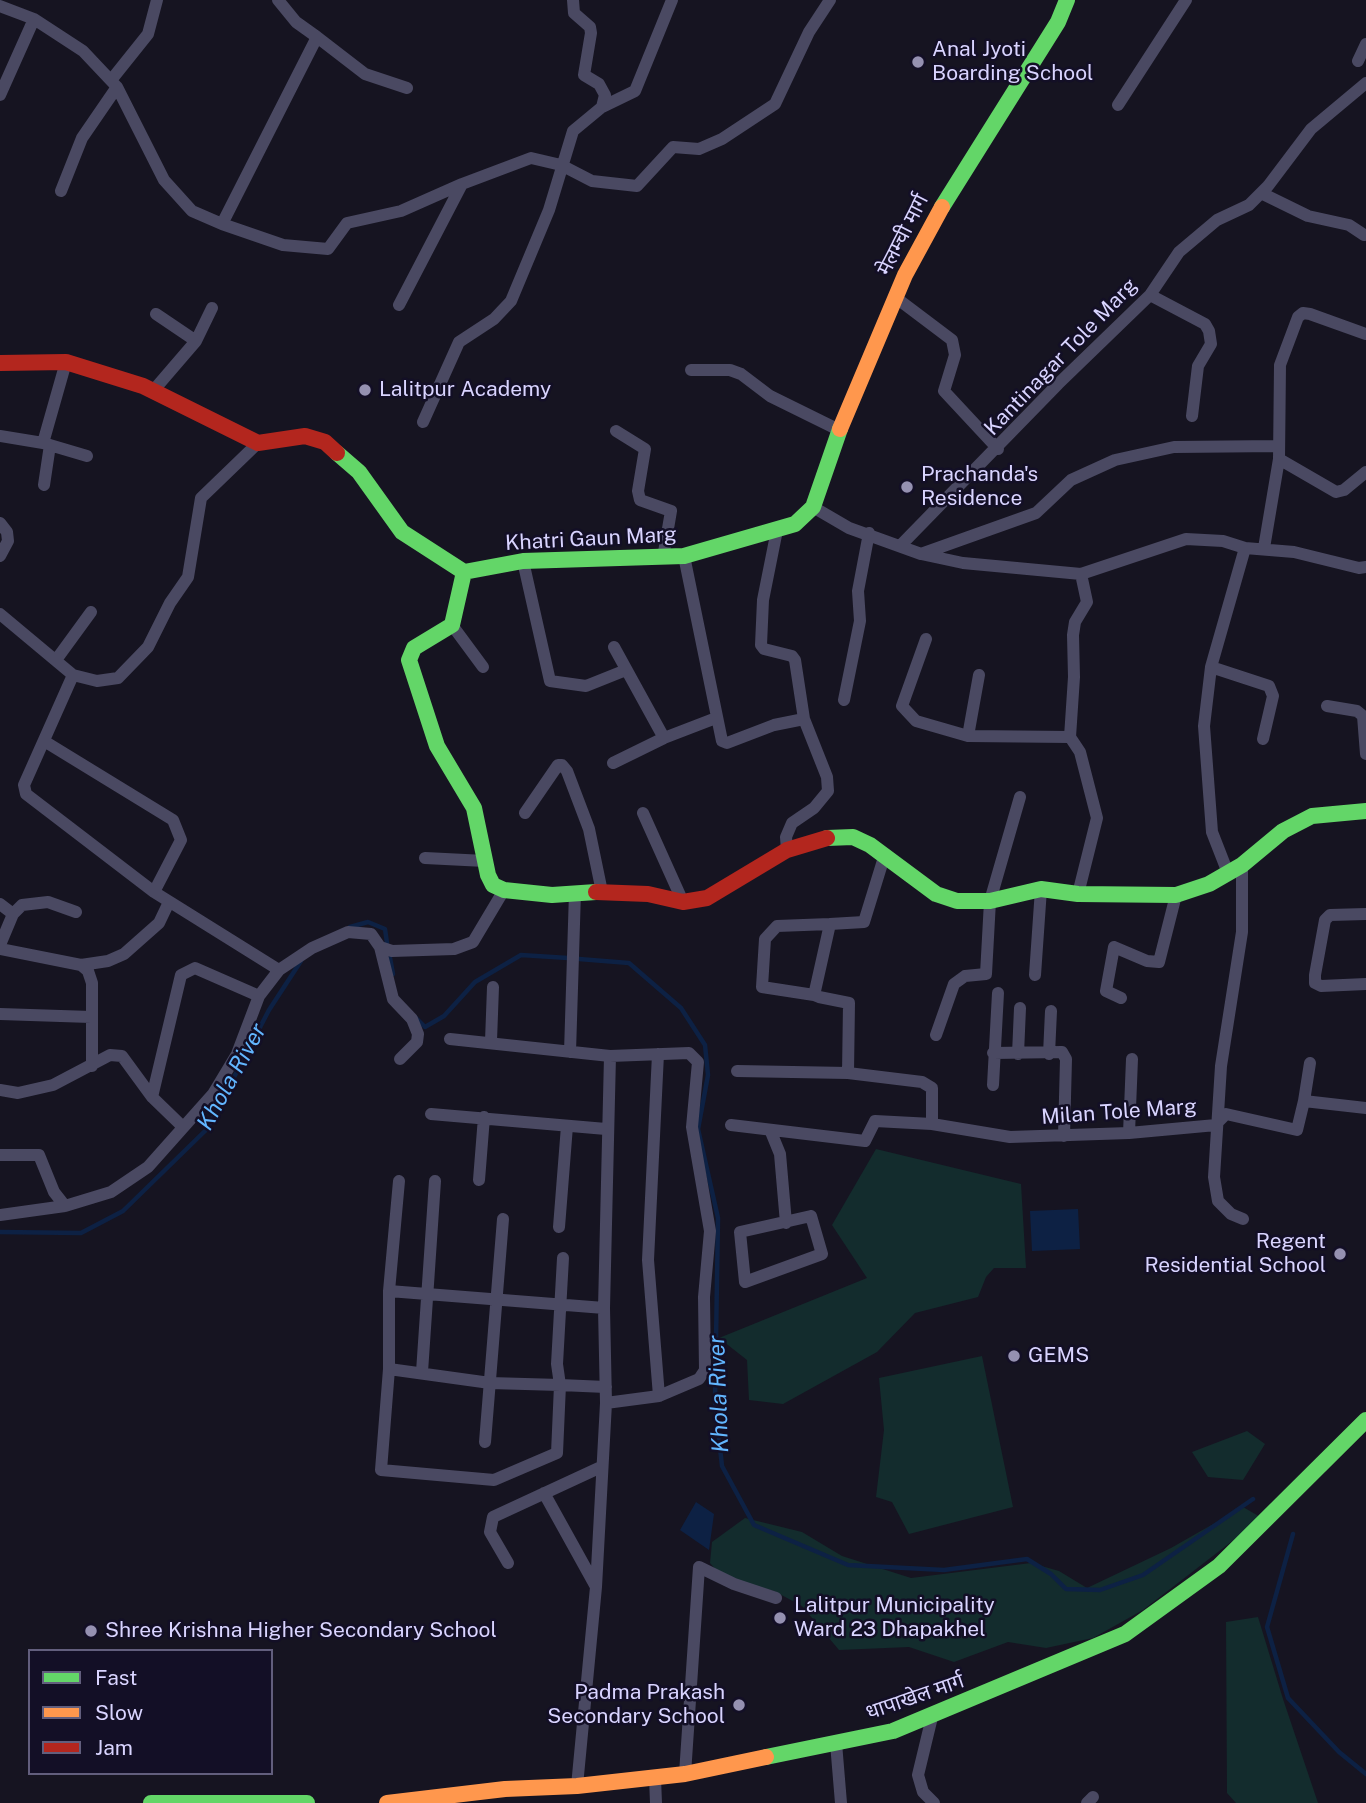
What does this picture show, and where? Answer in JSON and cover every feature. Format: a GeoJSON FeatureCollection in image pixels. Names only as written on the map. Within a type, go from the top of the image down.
{"type":"FeatureCollection","features":[{"type":"Feature","properties":{"kind":"main road","name":"मेलम्ची मार्ग"},"geometry":{"type":"LineString","coordinates":[[813,507],[839,430],[895,297],[928,229],[1058,22],[1067,0]]}},
{"type":"Feature","properties":{"kind":"main road"},"geometry":{"type":"LineString","coordinates":[[0,363],[66,362],[153,391],[258,443],[305,436],[325,442],[359,472],[402,532],[464,572],[452,625],[414,648],[409,660],[437,746],[474,808],[485,861],[494,885],[504,891],[552,895],[575,892],[648,894],[683,902],[708,898],[788,850],[835,835],[853,837],[885,854],[936,894],[957,901],[990,901],[1041,889],[1078,894],[1176,895],[1209,884],[1235,869],[1283,831],[1312,817],[1330,812],[1366,811]]}},
{"type":"Feature","properties":{"kind":"main road","name":"Khatri Gaun Marg"},"geometry":{"type":"LineString","coordinates":[[464,572],[523,561],[684,556],[795,524],[813,507]]}},
{"type":"Feature","properties":{"kind":"main road","name":"धापाखेल मार्ग"},"geometry":{"type":"LineString","coordinates":[[387,1803],[505,1789],[577,1786],[685,1774],[893,1731],[932,1717],[1125,1634],[1219,1566],[1363,1429]]}},
{"type":"Feature","properties":{"kind":"main road"},"geometry":{"type":"LineString","coordinates":[[151,1803],[307,1803]]}},
{"type":"Feature","properties":{"kind":"street"},"geometry":{"type":"LineString","coordinates":[[61,191],[82,138],[148,34],[158,0]]}},
{"type":"Feature","properties":{"kind":"street"},"geometry":{"type":"LineString","coordinates":[[278,0],[296,22],[365,74],[407,88]]}},
{"type":"Feature","properties":{"kind":"street"},"geometry":{"type":"LineString","coordinates":[[573,0],[574,13],[590,27],[584,75],[599,84],[605,95],[602,107]]}},
{"type":"Feature","properties":{"kind":"street"},"geometry":{"type":"LineString","coordinates":[[423,422],[459,342],[494,319],[511,301],[549,210],[573,131],[602,107],[635,91],[672,0]]}},
{"type":"Feature","properties":{"kind":"street"},"geometry":{"type":"LineString","coordinates":[[0,6],[34,19],[83,51],[115,83],[164,180],[192,211],[282,245],[328,249],[347,223],[401,211],[531,158],[561,165],[592,181],[637,186],[673,146],[699,149],[755,120],[775,104],[809,32],[830,0]]}},
{"type":"Feature","properties":{"kind":"street"},"geometry":{"type":"LineString","coordinates":[[1118,105],[1186,0]]}},
{"type":"Feature","properties":{"kind":"street"},"geometry":{"type":"LineString","coordinates":[[0,94],[34,19]]}},
{"type":"Feature","properties":{"kind":"street"},"geometry":{"type":"LineString","coordinates":[[222,224],[317,37]]}},
{"type":"Feature","properties":{"kind":"street"},"geometry":{"type":"LineString","coordinates":[[1358,61],[1366,44]]}},
{"type":"Feature","properties":{"kind":"street","name":"Kantinagar Tole Marg"},"geometry":{"type":"LineString","coordinates":[[901,545],[998,449],[1058,384],[1150,295],[1179,252],[1217,220],[1249,205],[1311,128],[1366,83]]}},
{"type":"Feature","properties":{"kind":"street"},"geometry":{"type":"LineString","coordinates":[[399,305],[462,184]]}},
{"type":"Feature","properties":{"kind":"street"},"geometry":{"type":"LineString","coordinates":[[1261,193],[1308,216],[1349,225],[1364,234]]}},
{"type":"Feature","properties":{"kind":"street"},"geometry":{"type":"LineString","coordinates":[[1150,295],[1205,324],[1209,331],[1212,344],[1198,366],[1192,416]]}},
{"type":"Feature","properties":{"kind":"street"},"geometry":{"type":"LineString","coordinates":[[895,297],[953,340],[955,355],[944,391],[998,449]]}},
{"type":"Feature","properties":{"kind":"street"},"geometry":{"type":"LineString","coordinates":[[153,391],[196,341],[212,308]]}},
{"type":"Feature","properties":{"kind":"street"},"geometry":{"type":"LineString","coordinates":[[1264,548],[1279,453],[1280,365],[1298,317],[1303,313],[1310,314],[1366,334]]}},
{"type":"Feature","properties":{"kind":"street"},"geometry":{"type":"LineString","coordinates":[[156,314],[196,341]]}},
{"type":"Feature","properties":{"kind":"street"},"geometry":{"type":"LineString","coordinates":[[44,485],[47,444],[66,362]]}},
{"type":"Feature","properties":{"kind":"street"},"geometry":{"type":"LineString","coordinates":[[691,370],[730,370],[741,374],[770,396],[839,430]]}},
{"type":"Feature","properties":{"kind":"street"},"geometry":{"type":"LineString","coordinates":[[616,431],[645,449],[638,491],[640,500],[671,511],[663,558]]}},
{"type":"Feature","properties":{"kind":"street"},"geometry":{"type":"LineString","coordinates":[[0,436],[47,444],[87,456]]}},
{"type":"Feature","properties":{"kind":"street"},"geometry":{"type":"LineString","coordinates":[[0,614],[73,675],[97,681],[118,678],[136,663],[188,577],[201,498],[258,443]]}},
{"type":"Feature","properties":{"kind":"street"},"geometry":{"type":"LineString","coordinates":[[921,554],[1036,513],[1071,480],[1115,460],[1174,447],[1279,453],[1336,492],[1343,490],[1366,472]]}},
{"type":"Feature","properties":{"kind":"street"},"geometry":{"type":"LineString","coordinates":[[813,507],[849,528],[921,554],[963,563],[1082,574],[1186,539],[1223,541],[1245,548],[1264,548],[1359,568],[1366,567]]}},
{"type":"Feature","properties":{"kind":"street"},"geometry":{"type":"LineString","coordinates":[[0,523],[7,532],[8,541],[0,556]]}},
{"type":"Feature","properties":{"kind":"street"},"geometry":{"type":"LineString","coordinates":[[777,530],[764,600],[761,645],[764,649],[792,656],[795,660],[804,719],[827,777],[828,791],[814,808],[792,823],[786,837],[788,850]]}},
{"type":"Feature","properties":{"kind":"street"},"geometry":{"type":"LineString","coordinates":[[844,700],[860,621],[858,591],[869,533]]}},
{"type":"Feature","properties":{"kind":"street"},"geometry":{"type":"LineString","coordinates":[[1235,869],[1212,832],[1204,726],[1211,667],[1245,548]]}},
{"type":"Feature","properties":{"kind":"street"},"geometry":{"type":"LineString","coordinates":[[684,556],[722,741],[727,743],[774,725],[804,719]]}},
{"type":"Feature","properties":{"kind":"street"},"geometry":{"type":"LineString","coordinates":[[523,561],[550,681],[586,686],[626,670]]}},
{"type":"Feature","properties":{"kind":"street"},"geometry":{"type":"LineString","coordinates":[[1078,894],[1097,818],[1080,752],[1070,737],[1074,677],[1073,635],[1075,622],[1087,602],[1082,574]]}},
{"type":"Feature","properties":{"kind":"street"},"geometry":{"type":"LineString","coordinates":[[56,660],[91,612]]}},
{"type":"Feature","properties":{"kind":"street"},"geometry":{"type":"LineString","coordinates":[[452,625],[483,667]]}},
{"type":"Feature","properties":{"kind":"street"},"geometry":{"type":"LineString","coordinates":[[926,639],[902,706],[916,721],[968,736],[1070,737]]}},
{"type":"Feature","properties":{"kind":"street"},"geometry":{"type":"LineString","coordinates":[[614,647],[664,738]]}},
{"type":"Feature","properties":{"kind":"street"},"geometry":{"type":"LineString","coordinates":[[1211,667],[1269,686],[1273,695],[1263,740]]}},
{"type":"Feature","properties":{"kind":"street"},"geometry":{"type":"LineString","coordinates":[[73,675],[24,785],[26,794],[154,892],[279,970]]}},
{"type":"Feature","properties":{"kind":"street"},"geometry":{"type":"LineString","coordinates":[[968,736],[979,675]]}},
{"type":"Feature","properties":{"kind":"street"},"geometry":{"type":"LineString","coordinates":[[1327,706],[1357,710],[1363,716],[1366,754]]}},
{"type":"Feature","properties":{"kind":"street"},"geometry":{"type":"LineString","coordinates":[[613,763],[664,738],[716,718]]}},
{"type":"Feature","properties":{"kind":"street"},"geometry":{"type":"LineString","coordinates":[[44,741],[173,820],[181,840],[154,892]]}},
{"type":"Feature","properties":{"kind":"street"},"geometry":{"type":"LineString","coordinates":[[524,813],[558,765],[562,765],[568,771],[589,829],[602,892]]}},
{"type":"Feature","properties":{"kind":"street"},"geometry":{"type":"LineString","coordinates":[[936,1035],[954,984],[965,976],[986,974],[990,901],[1020,797]]}},
{"type":"Feature","properties":{"kind":"street"},"geometry":{"type":"LineString","coordinates":[[643,813],[683,902]]}},
{"type":"Feature","properties":{"kind":"street"},"geometry":{"type":"LineString","coordinates":[[848,1073],[849,1003],[762,987],[765,939],[777,926],[864,922],[885,854]]}},
{"type":"Feature","properties":{"kind":"street"},"geometry":{"type":"LineString","coordinates":[[425,858],[485,861]]}},
{"type":"Feature","properties":{"kind":"street","name":"Milan Tole Marg"},"geometry":{"type":"LineString","coordinates":[[771,1132],[864,1141],[873,1123],[932,1124],[1010,1137],[1129,1133],[1216,1125],[1221,1066],[1242,932],[1235,869]]}},
{"type":"Feature","properties":{"kind":"street"},"geometry":{"type":"LineString","coordinates":[[1035,975],[1041,889]]}},
{"type":"Feature","properties":{"kind":"street"},"geometry":{"type":"LineString","coordinates":[[380,947],[392,951],[454,949],[473,942],[504,891]]}},
{"type":"Feature","properties":{"kind":"street"},"geometry":{"type":"LineString","coordinates":[[570,1052],[575,892]]}},
{"type":"Feature","properties":{"kind":"street"},"geometry":{"type":"LineString","coordinates":[[1121,998],[1106,991],[1114,947],[1147,961],[1158,962],[1176,895]]}},
{"type":"Feature","properties":{"kind":"street"},"geometry":{"type":"LineString","coordinates":[[76,912],[48,902],[22,905],[13,914],[0,947],[81,965],[108,961],[124,954],[159,923],[169,902]]}},
{"type":"Feature","properties":{"kind":"street"},"geometry":{"type":"LineString","coordinates":[[0,904],[13,914]]}},
{"type":"Feature","properties":{"kind":"street"},"geometry":{"type":"LineString","coordinates":[[1366,914],[1330,915],[1325,920],[1315,983],[1321,986],[1366,984]]}},
{"type":"Feature","properties":{"kind":"street"},"geometry":{"type":"LineString","coordinates":[[814,995],[830,924]]}},
{"type":"Feature","properties":{"kind":"street"},"geometry":{"type":"LineString","coordinates":[[0,1214],[65,1206],[111,1192],[148,1167],[213,1094],[237,1054],[259,996],[279,970],[312,948],[348,932],[371,934],[380,947],[393,999],[411,1018],[418,1034],[417,1042],[400,1059]]}},
{"type":"Feature","properties":{"kind":"street"},"geometry":{"type":"LineString","coordinates":[[81,965],[88,971],[92,983],[92,1066]]}},
{"type":"Feature","properties":{"kind":"street"},"geometry":{"type":"LineString","coordinates":[[152,1097],[181,975],[195,968],[259,996]]}},
{"type":"Feature","properties":{"kind":"street"},"geometry":{"type":"LineString","coordinates":[[491,1041],[493,987]]}},
{"type":"Feature","properties":{"kind":"street"},"geometry":{"type":"LineString","coordinates":[[993,1085],[998,993]]}},
{"type":"Feature","properties":{"kind":"street"},"geometry":{"type":"LineString","coordinates":[[1018,1054],[1020,1008]]}},
{"type":"Feature","properties":{"kind":"street"},"geometry":{"type":"LineString","coordinates":[[1049,1054],[1051,1011]]}},
{"type":"Feature","properties":{"kind":"street"},"geometry":{"type":"LineString","coordinates":[[0,1014],[91,1017]]}},
{"type":"Feature","properties":{"kind":"street"},"geometry":{"type":"LineString","coordinates":[[450,1039],[491,1041],[610,1056],[689,1053],[698,1062],[692,1127],[710,1231],[704,1297],[705,1370],[699,1379],[659,1396],[606,1403]]}},
{"type":"Feature","properties":{"kind":"street"},"geometry":{"type":"LineString","coordinates":[[993,1053],[1062,1052],[1066,1059],[1063,1136]]}},
{"type":"Feature","properties":{"kind":"street"},"geometry":{"type":"LineString","coordinates":[[659,1054],[648,1260],[659,1396]]}},
{"type":"Feature","properties":{"kind":"street"},"geometry":{"type":"LineString","coordinates":[[0,1090],[18,1093],[53,1085],[110,1055],[122,1056],[152,1097],[183,1127]]}},
{"type":"Feature","properties":{"kind":"street"},"geometry":{"type":"LineString","coordinates":[[577,1786],[596,1587],[606,1403],[606,1129],[610,1056]]}},
{"type":"Feature","properties":{"kind":"street"},"geometry":{"type":"LineString","coordinates":[[1129,1133],[1132,1059]]}},
{"type":"Feature","properties":{"kind":"street"},"geometry":{"type":"LineString","coordinates":[[1243,1219],[1231,1214],[1218,1201],[1214,1177],[1216,1125],[1226,1114],[1297,1130],[1310,1063]]}},
{"type":"Feature","properties":{"kind":"street"},"geometry":{"type":"LineString","coordinates":[[737,1070],[848,1073],[928,1083],[932,1088],[932,1124]]}},
{"type":"Feature","properties":{"kind":"street"},"geometry":{"type":"LineString","coordinates":[[1304,1101],[1366,1108]]}},
{"type":"Feature","properties":{"kind":"street"},"geometry":{"type":"LineString","coordinates":[[431,1114],[606,1129]]}},
{"type":"Feature","properties":{"kind":"street"},"geometry":{"type":"LineString","coordinates":[[479,1181],[484,1117]]}},
{"type":"Feature","properties":{"kind":"street"},"geometry":{"type":"LineString","coordinates":[[731,1125],[771,1132],[780,1154],[786,1223]]}},
{"type":"Feature","properties":{"kind":"street"},"geometry":{"type":"LineString","coordinates":[[559,1227],[567,1126]]}},
{"type":"Feature","properties":{"kind":"street"},"geometry":{"type":"LineString","coordinates":[[0,1155],[39,1155],[54,1192],[65,1206]]}},
{"type":"Feature","properties":{"kind":"street"},"geometry":{"type":"LineString","coordinates":[[399,1181],[389,1291],[389,1369],[381,1470],[494,1480],[552,1458],[559,1448],[560,1385],[557,1364],[563,1258]]}},
{"type":"Feature","properties":{"kind":"street"},"geometry":{"type":"LineString","coordinates":[[422,1372],[435,1181]]}},
{"type":"Feature","properties":{"kind":"street"},"geometry":{"type":"LineString","coordinates":[[811,1216],[822,1254],[745,1283],[740,1232],[786,1223],[811,1216]]}},
{"type":"Feature","properties":{"kind":"street"},"geometry":{"type":"LineString","coordinates":[[485,1442],[503,1219]]}},
{"type":"Feature","properties":{"kind":"street"},"geometry":{"type":"LineString","coordinates":[[389,1291],[496,1297],[604,1308]]}},
{"type":"Feature","properties":{"kind":"street"},"geometry":{"type":"LineString","coordinates":[[389,1369],[490,1383],[606,1387]]}},
{"type":"Feature","properties":{"kind":"street"},"geometry":{"type":"LineString","coordinates":[[508,1563],[490,1532],[493,1517],[601,1467]]}},
{"type":"Feature","properties":{"kind":"street"},"geometry":{"type":"LineString","coordinates":[[544,1493],[596,1587]]}},
{"type":"Feature","properties":{"kind":"street"},"geometry":{"type":"LineString","coordinates":[[685,1774],[699,1567],[734,1584],[776,1598]]}},
{"type":"Feature","properties":{"kind":"street"},"geometry":{"type":"LineString","coordinates":[[932,1717],[918,1775],[923,1792],[934,1803]]}},
{"type":"Feature","properties":{"kind":"street"},"geometry":{"type":"LineString","coordinates":[[836,1743],[841,1803]]}},
{"type":"Feature","properties":{"kind":"street"},"geometry":{"type":"LineString","coordinates":[[655,1778],[656,1803]]}},
{"type":"Feature","properties":{"kind":"green space"},"geometry":{"type":"Polygon","coordinates":[[[876,1149],[1021,1184],[1026,1268],[994,1268],[986,1277],[978,1297],[915,1313],[877,1352],[783,1404],[749,1400],[747,1360],[719,1338],[867,1278],[832,1225],[876,1149]]]}},
{"type":"Feature","properties":{"kind":"green space"},"geometry":{"type":"Polygon","coordinates":[[[982,1356],[1013,1507],[909,1534],[892,1502],[876,1497],[884,1430],[879,1378],[982,1356]]]}},
{"type":"Feature","properties":{"kind":"green space"},"geometry":{"type":"Polygon","coordinates":[[[1247,1431],[1265,1444],[1243,1480],[1208,1477],[1192,1452],[1247,1431]]]}},
{"type":"Feature","properties":{"kind":"green space"},"geometry":{"type":"Polygon","coordinates":[[[1243,1507],[1262,1518],[1143,1610],[1093,1638],[1046,1648],[1008,1642],[954,1662],[909,1647],[839,1650],[802,1606],[774,1591],[723,1578],[710,1563],[712,1542],[745,1518],[802,1532],[842,1556],[911,1578],[1031,1563],[1059,1571],[1087,1588],[1171,1548],[1243,1507]]]}},
{"type":"Feature","properties":{"kind":"green space"},"geometry":{"type":"Polygon","coordinates":[[[1258,1617],[1318,1803],[1236,1803],[1227,1793],[1226,1622],[1258,1617]]]}},
{"type":"Feature","properties":{"kind":"water"},"geometry":{"type":"Polygon","coordinates":[[[1078,1209],[1080,1249],[1032,1251],[1030,1211],[1078,1209]]]}},
{"type":"Feature","properties":{"kind":"water"},"geometry":{"type":"Polygon","coordinates":[[[696,1502],[714,1514],[709,1550],[680,1530],[696,1502]]]}},
{"type":"Feature","properties":{"kind":"waterway","name":"Khola River"},"geometry":{"type":"LineString","coordinates":[[350,927],[368,922],[385,929],[387,943]]}},
{"type":"Feature","properties":{"kind":"waterway","name":"Khola River"},"geometry":{"type":"LineString","coordinates":[[416,1018],[425,1027],[444,1016],[475,982],[521,955],[568,958]]}},
{"type":"Feature","properties":{"kind":"waterway","name":"Khola River"},"geometry":{"type":"LineString","coordinates":[[390,958],[393,974]]}},
{"type":"Feature","properties":{"kind":"waterway","name":"Khola River"},"geometry":{"type":"LineString","coordinates":[[579,959],[629,963],[681,1008],[705,1045],[708,1075],[698,1129],[718,1218],[715,1402],[722,1466],[754,1525],[848,1565],[944,1570],[1027,1559],[1051,1574],[1066,1589],[1100,1590],[1143,1575],[1253,1499]]}},
{"type":"Feature","properties":{"kind":"waterway","name":"Khola River"},"geometry":{"type":"LineString","coordinates":[[0,1232],[81,1233],[123,1211],[207,1129],[269,1010],[301,961]]}},
{"type":"Feature","properties":{"kind":"waterway","name":"Khola River"},"geometry":{"type":"LineString","coordinates":[[1293,1534],[1267,1627],[1288,1698],[1339,1752],[1366,1774]]}},
{"type":"Feature","properties":{"kind":"traffic: fast"},"geometry":{"type":"LineString","coordinates":[[942,207],[1058,22],[1067,0]]}},
{"type":"Feature","properties":{"kind":"traffic: fast"},"geometry":{"type":"LineString","coordinates":[[337,453],[359,472],[402,532],[464,572],[523,561],[684,556],[795,524],[813,507],[840,429]]}},
{"type":"Feature","properties":{"kind":"traffic: fast"},"geometry":{"type":"LineString","coordinates":[[464,572],[452,625],[414,648],[409,660],[437,746],[474,808],[488,875],[493,885],[504,890],[552,895],[596,892]]}},
{"type":"Feature","properties":{"kind":"traffic: fast"},"geometry":{"type":"LineString","coordinates":[[827,838],[853,837],[870,845],[936,894],[957,901],[990,901],[1041,889],[1078,894],[1176,895],[1209,884],[1242,865],[1283,831],[1312,816],[1366,811]]}},
{"type":"Feature","properties":{"kind":"traffic: fast"},"geometry":{"type":"LineString","coordinates":[[766,1757],[893,1731],[1125,1634],[1219,1566],[1366,1420]]}},
{"type":"Feature","properties":{"kind":"traffic: fast"},"geometry":{"type":"LineString","coordinates":[[151,1803],[307,1803]]}},
{"type":"Feature","properties":{"kind":"traffic: slow"},"geometry":{"type":"LineString","coordinates":[[840,429],[905,275],[942,207]]}},
{"type":"Feature","properties":{"kind":"traffic: slow"},"geometry":{"type":"LineString","coordinates":[[387,1803],[505,1789],[577,1786],[685,1774],[766,1757]]}},
{"type":"Feature","properties":{"kind":"traffic: jam"},"geometry":{"type":"LineString","coordinates":[[0,363],[66,362],[143,386],[258,443],[305,436],[325,442],[337,453]]}},
{"type":"Feature","properties":{"kind":"traffic: jam"},"geometry":{"type":"LineString","coordinates":[[596,892],[648,894],[683,902],[707,898],[787,850],[827,838]]}},
{"type":"Feature","properties":{"kind":"place","name":"Anal Jyoti Boarding School"},"geometry":{"type":"Point","coordinates":[918,62]}},
{"type":"Feature","properties":{"kind":"place","name":"Lalitpur Academy"},"geometry":{"type":"Point","coordinates":[365,390]}},
{"type":"Feature","properties":{"kind":"place","name":"Prachanda's Residence"},"geometry":{"type":"Point","coordinates":[907,487]}},
{"type":"Feature","properties":{"kind":"place","name":"Regent Residential School"},"geometry":{"type":"Point","coordinates":[1340,1254]}},
{"type":"Feature","properties":{"kind":"place","name":"GEMS"},"geometry":{"type":"Point","coordinates":[1014,1356]}},
{"type":"Feature","properties":{"kind":"place","name":"Lalitpur Municipality Ward 23 Dhapakhel"},"geometry":{"type":"Point","coordinates":[780,1618]}},
{"type":"Feature","properties":{"kind":"place","name":"Shree Krishna Higher Secondary School"},"geometry":{"type":"Point","coordinates":[91,1631]}},
{"type":"Feature","properties":{"kind":"place","name":"Padma Prakash Secondary School"},"geometry":{"type":"Point","coordinates":[739,1705]}}]}
